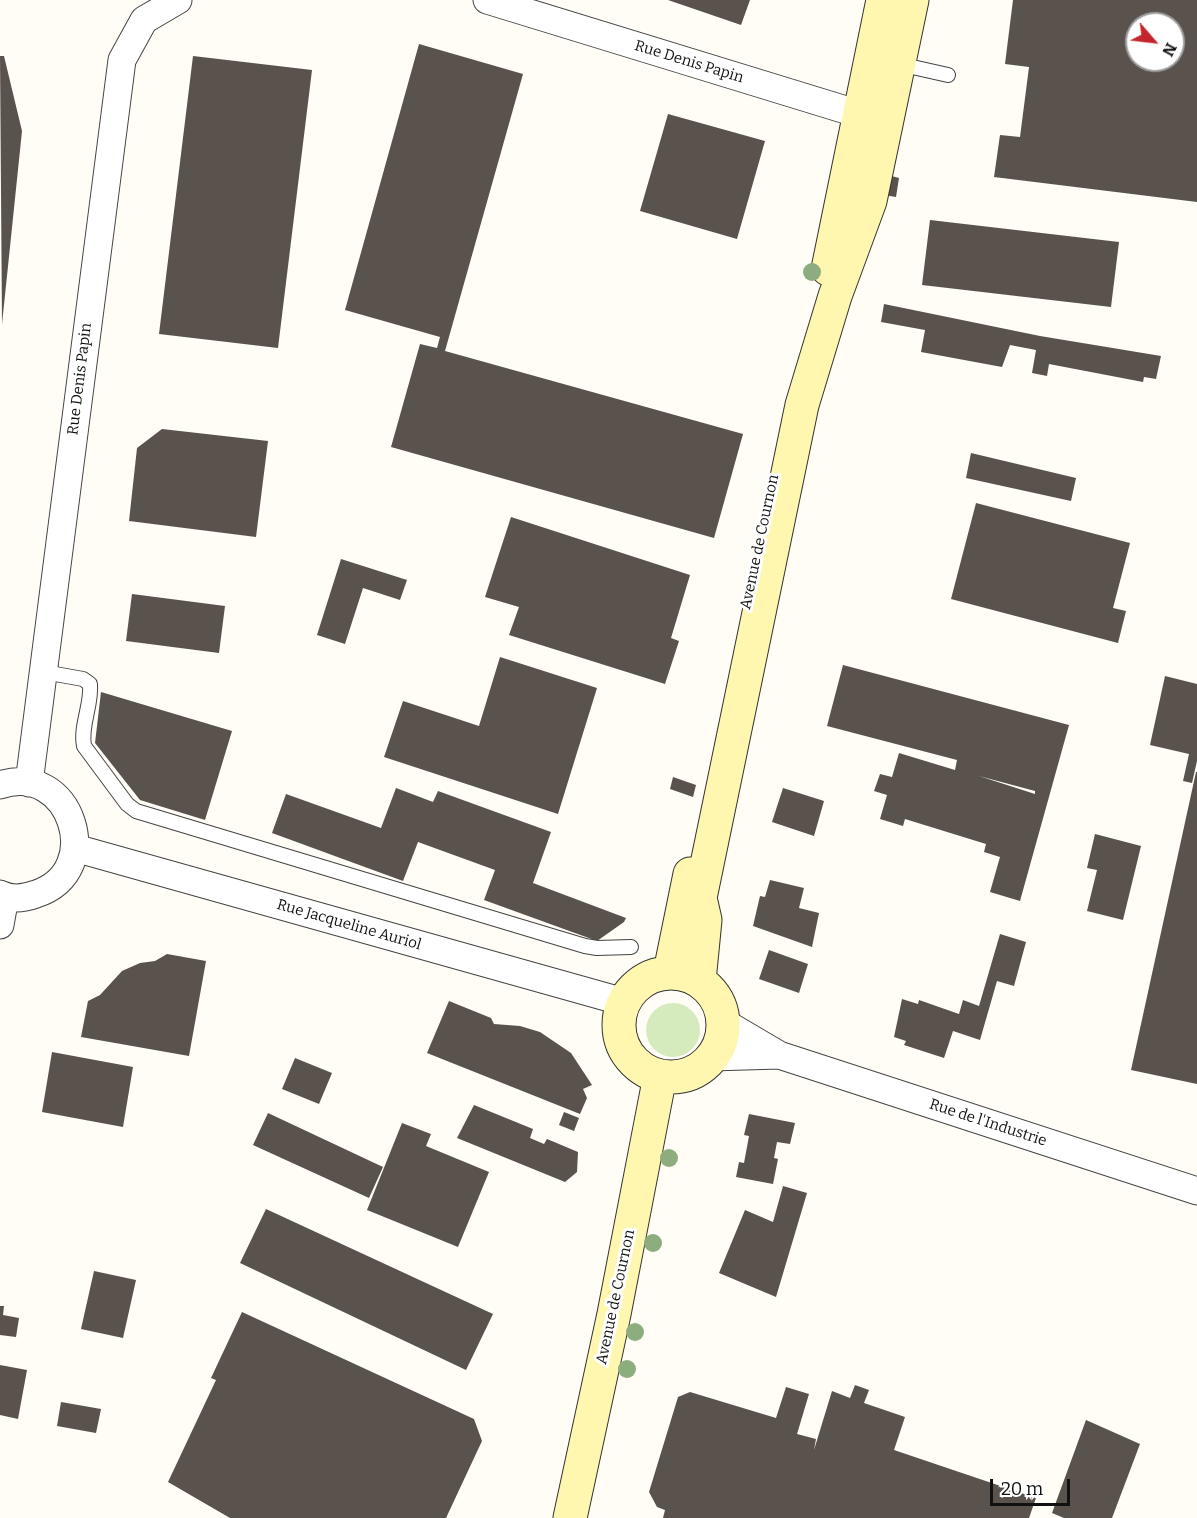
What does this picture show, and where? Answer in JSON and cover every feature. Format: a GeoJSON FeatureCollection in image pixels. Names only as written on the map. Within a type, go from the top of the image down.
{"type":"FeatureCollection","features":[{"type":"Feature","properties":{"kind":"main road","name":"Avenue de Cournon"},"geometry":{"type":"LineString","coordinates":[[685,976],[784,425],[824,286],[883,0]]}},
{"type":"Feature","properties":{"kind":"main road","name":"Avenue de Cournon"},"geometry":{"type":"LineString","coordinates":[[685,976],[705,920],[700,898],[802,405],[835,296],[870,201],[912,0]]}},
{"type":"Feature","properties":{"kind":"main road"},"geometry":{"type":"LineString","coordinates":[[651,976],[685,976],[718,1002],[723,1022],[720,1041],[711,1057],[697,1070],[679,1076],[660,1076],[643,1069],[629,1056],[620,1038],[619,1020],[624,1002],[634,987],[651,976]]}},
{"type":"Feature","properties":{"kind":"main road","name":"Avenue de Cournon"},"geometry":{"type":"LineString","coordinates":[[565,1508],[614,1314],[660,1076]]}},
{"type":"Feature","properties":{"kind":"street","name":"Rue Denis Papin"},"geometry":{"type":"LineString","coordinates":[[29,783],[122,60],[144,20],[178,0]]}},
{"type":"Feature","properties":{"kind":"street","name":"Rue Denis Papin"},"geometry":{"type":"LineString","coordinates":[[487,0],[859,114]]}},
{"type":"Feature","properties":{"kind":"street"},"geometry":{"type":"LineString","coordinates":[[859,114],[891,103]]}},
{"type":"Feature","properties":{"kind":"street","name":"Avenue de Cournon"},"geometry":{"type":"LineString","coordinates":[[835,296],[870,133],[859,114]]}},
{"type":"Feature","properties":{"kind":"street"},"geometry":{"type":"LineString","coordinates":[[0,785],[9,782],[29,783],[53,794],[67,809],[74,828],[75,848],[71,862],[60,879],[44,891],[25,898],[2,896],[0,925]]}},
{"type":"Feature","properties":{"kind":"street","name":"Rue Jacqueline Auriol"},"geometry":{"type":"LineString","coordinates":[[75,848],[624,1002]]}},
{"type":"Feature","properties":{"kind":"street","name":"Rue de l'Industrie"},"geometry":{"type":"LineString","coordinates":[[723,1022],[779,1055],[1197,1191]]}},
{"type":"Feature","properties":{"kind":"street","name":"Rue de l'Industrie"},"geometry":{"type":"LineString","coordinates":[[711,1057],[779,1055]]}},
{"type":"Feature","properties":{"kind":"lane"},"geometry":{"type":"LineString","coordinates":[[895,0],[887,46],[900,64],[948,75]]}},
{"type":"Feature","properties":{"kind":"lane"},"geometry":{"type":"LineString","coordinates":[[705,920],[811,419],[848,297],[870,201]]}},
{"type":"Feature","properties":{"kind":"lane"},"geometry":{"type":"LineString","coordinates":[[44,672],[83,679],[90,684],[91,693],[82,738],[84,746],[127,804],[136,811],[585,946],[631,947]]}},
{"type":"Feature","properties":{"kind":"lane"},"geometry":{"type":"LineString","coordinates":[[614,1239],[631,1159],[648,1136]]}},
{"type":"Feature","properties":{"kind":"lane"},"geometry":{"type":"LineString","coordinates":[[555,1518],[565,1508]]}},
{"type":"Feature","properties":{"kind":"green space"},"geometry":{"type":"Polygon","coordinates":[[[673,1003],[683,1005],[692,1011],[698,1020],[700,1030],[698,1040],[692,1049],[683,1055],[673,1057],[663,1055],[654,1049],[648,1040],[646,1030],[648,1020],[654,1011],[663,1005],[673,1003]]]}},
{"type":"Feature","properties":{"kind":"building"},"geometry":{"type":"Polygon","coordinates":[[[668,0],[750,0],[741,25],[668,0]]]}},
{"type":"Feature","properties":{"kind":"building"},"geometry":{"type":"Polygon","coordinates":[[[1013,0],[1197,0],[1197,202],[994,177],[1000,135],[1020,137],[1029,67],[1005,64],[1013,0]]]}},
{"type":"Feature","properties":{"kind":"building"},"geometry":{"type":"Polygon","coordinates":[[[419,44],[523,74],[445,351],[743,434],[714,538],[391,447],[420,344],[437,348],[440,337],[345,310],[419,44]]]}},
{"type":"Feature","properties":{"kind":"building"},"geometry":{"type":"Polygon","coordinates":[[[0,56],[4,56],[22,131],[2,324],[0,56]]]}},
{"type":"Feature","properties":{"kind":"building"},"geometry":{"type":"Polygon","coordinates":[[[193,56],[312,70],[278,348],[159,334],[193,56]]]}},
{"type":"Feature","properties":{"kind":"building"},"geometry":{"type":"Polygon","coordinates":[[[668,114],[765,141],[737,239],[640,211],[668,114]]]}},
{"type":"Feature","properties":{"kind":"building"},"geometry":{"type":"Polygon","coordinates":[[[888,175],[899,178],[896,197],[884,195],[888,175]]]}},
{"type":"Feature","properties":{"kind":"building"},"geometry":{"type":"Polygon","coordinates":[[[930,220],[1119,242],[1111,307],[922,285],[930,220]]]}},
{"type":"Feature","properties":{"kind":"building"},"geometry":{"type":"Polygon","coordinates":[[[884,304],[1040,336],[1161,356],[1156,379],[1144,377],[1143,382],[1049,364],[1047,376],[1032,373],[1036,350],[1010,345],[1002,367],[921,352],[925,330],[881,322],[884,304]]]}},
{"type":"Feature","properties":{"kind":"building"},"geometry":{"type":"Polygon","coordinates":[[[162,429],[268,441],[256,537],[129,521],[137,448],[162,429]]]}},
{"type":"Feature","properties":{"kind":"building"},"geometry":{"type":"Polygon","coordinates":[[[971,453],[1076,478],[1071,501],[966,478],[971,453]]]}},
{"type":"Feature","properties":{"kind":"building"},"geometry":{"type":"Polygon","coordinates":[[[976,503],[1130,543],[1113,608],[1126,611],[1118,643],[951,599],[976,503]]]}},
{"type":"Feature","properties":{"kind":"building"},"geometry":{"type":"Polygon","coordinates":[[[511,517],[690,575],[671,638],[679,641],[665,684],[509,635],[519,607],[485,597],[511,517]]]}},
{"type":"Feature","properties":{"kind":"building"},"geometry":{"type":"Polygon","coordinates":[[[341,559],[407,580],[400,600],[363,588],[345,644],[317,635],[341,559]]]}},
{"type":"Feature","properties":{"kind":"building"},"geometry":{"type":"Polygon","coordinates":[[[132,594],[225,606],[219,653],[126,641],[132,594]]]}},
{"type":"Feature","properties":{"kind":"building"},"geometry":{"type":"Polygon","coordinates":[[[500,657],[597,688],[558,814],[384,757],[403,701],[479,726],[500,657]]]}},
{"type":"Feature","properties":{"kind":"building"},"geometry":{"type":"Polygon","coordinates":[[[843,665],[1069,725],[1020,901],[990,892],[1000,857],[984,852],[986,844],[905,819],[903,826],[880,819],[887,795],[874,791],[880,774],[892,777],[899,753],[955,770],[957,760],[827,726],[843,665]],[[979,776],[1035,794],[1035,791],[979,776]]]}},
{"type":"Feature","properties":{"kind":"building"},"geometry":{"type":"Polygon","coordinates":[[[1165,676],[1197,684],[1197,761],[1192,783],[1183,781],[1189,754],[1150,745],[1165,676]]]}},
{"type":"Feature","properties":{"kind":"building"},"geometry":{"type":"Polygon","coordinates":[[[101,692],[232,731],[205,820],[140,800],[95,743],[101,692]]]}},
{"type":"Feature","properties":{"kind":"building"},"geometry":{"type":"Polygon","coordinates":[[[1197,772],[1197,1084],[1131,1070],[1197,772]]]}},
{"type":"Feature","properties":{"kind":"building"},"geometry":{"type":"Polygon","coordinates":[[[673,777],[696,785],[693,797],[670,789],[673,777]]]}},
{"type":"Feature","properties":{"kind":"building"},"geometry":{"type":"Polygon","coordinates":[[[396,788],[433,802],[438,791],[551,832],[533,883],[626,918],[624,922],[597,941],[484,900],[495,870],[418,842],[403,881],[272,833],[286,794],[381,828],[396,788]]]}},
{"type":"Feature","properties":{"kind":"building"},"geometry":{"type":"Polygon","coordinates":[[[783,788],[824,801],[814,836],[772,822],[783,788]]]}},
{"type":"Feature","properties":{"kind":"building"},"geometry":{"type":"Polygon","coordinates":[[[1095,834],[1141,846],[1123,920],[1087,911],[1097,870],[1087,868],[1095,834]]]}},
{"type":"Feature","properties":{"kind":"building"},"geometry":{"type":"Polygon","coordinates":[[[770,880],[804,888],[799,908],[819,913],[812,947],[753,926],[760,896],[765,897],[770,880]]]}},
{"type":"Feature","properties":{"kind":"building"},"geometry":{"type":"Polygon","coordinates":[[[1000,934],[1026,942],[1014,986],[997,981],[980,1040],[953,1031],[944,1058],[904,1045],[906,1041],[894,1037],[902,999],[918,1004],[919,1000],[959,1014],[963,1000],[979,1006],[1000,934]]]}},
{"type":"Feature","properties":{"kind":"building"},"geometry":{"type":"Polygon","coordinates":[[[769,950],[808,964],[799,993],[759,979],[769,950]]]}},
{"type":"Feature","properties":{"kind":"building"},"geometry":{"type":"Polygon","coordinates":[[[167,954],[206,961],[189,1056],[81,1037],[88,1001],[100,995],[122,971],[140,963],[155,961],[167,954]]]}},
{"type":"Feature","properties":{"kind":"building"},"geometry":{"type":"Polygon","coordinates":[[[449,1001],[491,1018],[494,1024],[520,1026],[540,1032],[571,1053],[592,1085],[583,1089],[587,1098],[580,1114],[427,1053],[449,1001]]]}},
{"type":"Feature","properties":{"kind":"building"},"geometry":{"type":"Polygon","coordinates":[[[52,1052],[133,1067],[123,1127],[42,1112],[52,1052]]]}},
{"type":"Feature","properties":{"kind":"building"},"geometry":{"type":"Polygon","coordinates":[[[295,1058],[332,1073],[319,1104],[282,1089],[295,1058]]]}},
{"type":"Feature","properties":{"kind":"building"},"geometry":{"type":"Polygon","coordinates":[[[474,1105],[533,1129],[530,1138],[544,1144],[547,1139],[578,1152],[577,1172],[565,1182],[457,1138],[474,1105]]]}},
{"type":"Feature","properties":{"kind":"building"},"geometry":{"type":"Polygon","coordinates":[[[564,1112],[579,1118],[574,1131],[559,1125],[564,1112]]]}},
{"type":"Feature","properties":{"kind":"building"},"geometry":{"type":"Polygon","coordinates":[[[268,1113],[383,1167],[369,1198],[253,1145],[268,1113]]]}},
{"type":"Feature","properties":{"kind":"building"},"geometry":{"type":"Polygon","coordinates":[[[749,1114],[795,1123],[790,1144],[777,1142],[774,1158],[778,1159],[773,1184],[736,1177],[739,1162],[744,1163],[749,1136],[744,1135],[749,1114]]]}},
{"type":"Feature","properties":{"kind":"building"},"geometry":{"type":"Polygon","coordinates":[[[402,1123],[431,1134],[426,1146],[489,1172],[458,1247],[367,1210],[402,1123]]]}},
{"type":"Feature","properties":{"kind":"building"},"geometry":{"type":"Polygon","coordinates":[[[783,1186],[807,1193],[776,1297],[719,1273],[745,1210],[773,1222],[783,1186]]]}},
{"type":"Feature","properties":{"kind":"building"},"geometry":{"type":"Polygon","coordinates":[[[266,1209],[493,1314],[466,1370],[240,1263],[266,1209]]]}},
{"type":"Feature","properties":{"kind":"building"},"geometry":{"type":"Polygon","coordinates":[[[94,1271],[136,1280],[123,1338],[81,1329],[94,1271]]]}},
{"type":"Feature","properties":{"kind":"building"},"geometry":{"type":"Polygon","coordinates":[[[0,1306],[4,1306],[3,1315],[19,1318],[16,1337],[0,1335],[0,1306]]]}},
{"type":"Feature","properties":{"kind":"building"},"geometry":{"type":"Polygon","coordinates":[[[242,1312],[474,1419],[482,1441],[446,1518],[230,1518],[168,1482],[216,1380],[211,1378],[242,1312]]]}},
{"type":"Feature","properties":{"kind":"building"},"geometry":{"type":"Polygon","coordinates":[[[0,1365],[27,1370],[18,1419],[0,1415],[0,1365]]]}},
{"type":"Feature","properties":{"kind":"building"},"geometry":{"type":"Polygon","coordinates":[[[855,1385],[869,1390],[864,1403],[905,1417],[894,1450],[1036,1498],[1029,1518],[663,1518],[665,1510],[657,1507],[649,1492],[678,1397],[690,1392],[776,1418],[786,1387],[809,1394],[797,1434],[816,1439],[814,1450],[832,1391],[850,1398],[855,1385]]]}},
{"type":"Feature","properties":{"kind":"building"},"geometry":{"type":"Polygon","coordinates":[[[61,1402],[101,1409],[96,1433],[57,1426],[61,1402]]]}},
{"type":"Feature","properties":{"kind":"building"},"geometry":{"type":"Polygon","coordinates":[[[1086,1420],[1140,1444],[1112,1518],[1064,1518],[1052,1513],[1086,1420]]]}}]}
